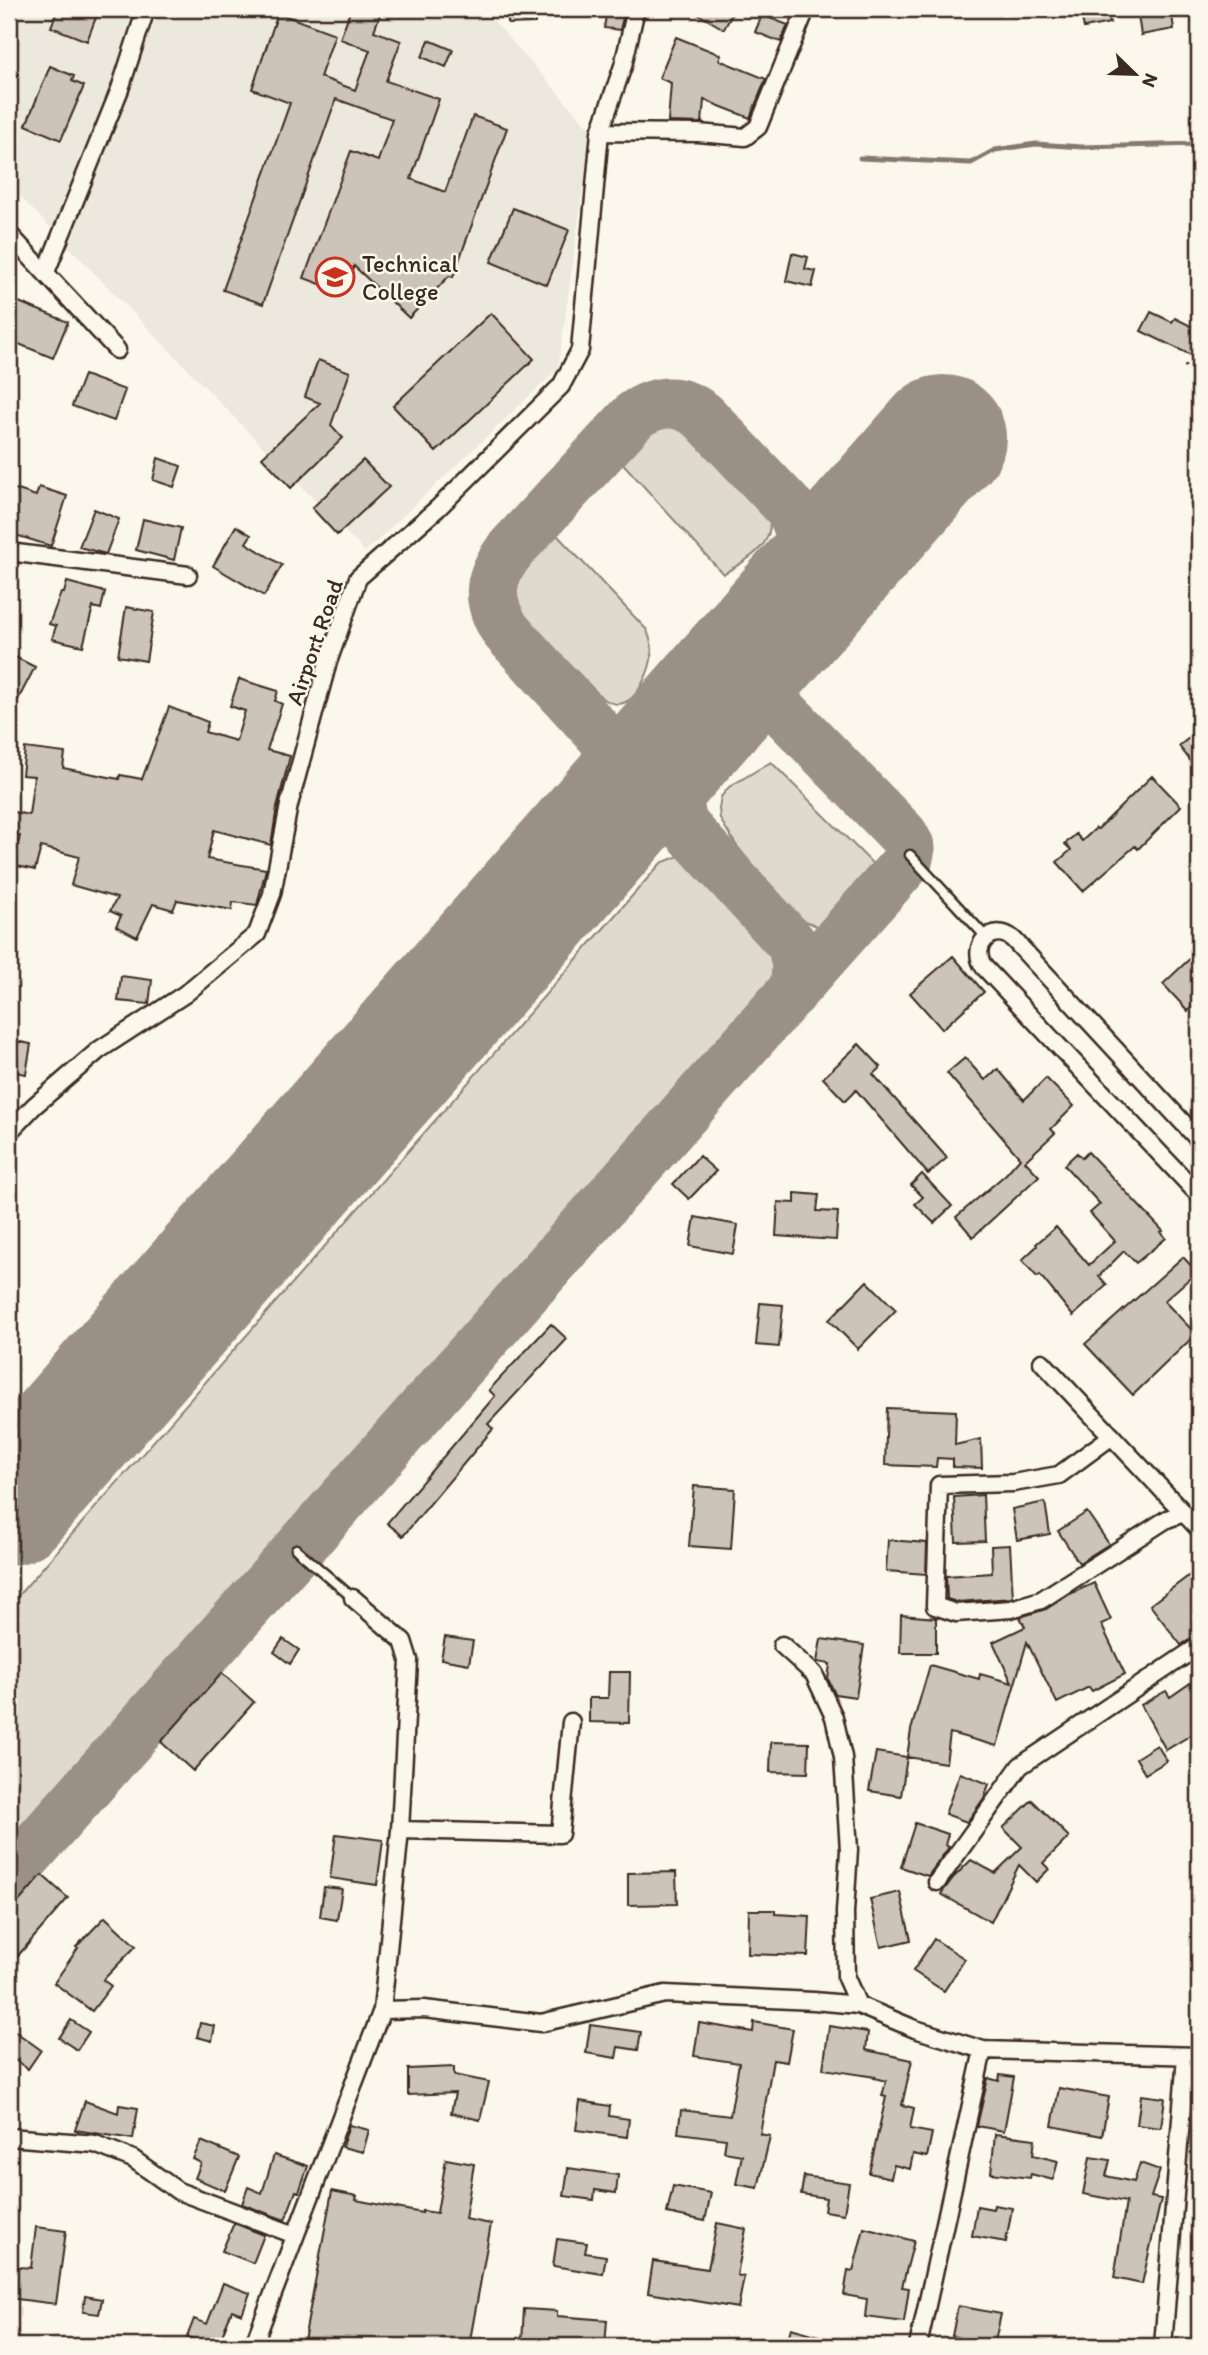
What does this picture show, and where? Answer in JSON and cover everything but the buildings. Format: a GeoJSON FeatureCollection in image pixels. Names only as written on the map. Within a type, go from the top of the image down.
{"type":"FeatureCollection","features":[{"type":"Feature","properties":{"kind":"street"},"geometry":{"type":"LineString","coordinates":[[47,272],[120,89],[146,9]]}},
{"type":"Feature","properties":{"kind":"street","name":"Airport Road"},"geometry":{"type":"LineString","coordinates":[[9,1132],[34,1106],[99,1050],[185,994],[257,934],[272,894],[289,805],[328,662],[358,578],[438,508],[561,386],[580,350],[600,132],[623,66],[636,9]]}},
{"type":"Feature","properties":{"kind":"street"},"geometry":{"type":"LineString","coordinates":[[600,132],[698,133],[745,137],[758,127],[806,9]]}},
{"type":"Feature","properties":{"kind":"street"},"geometry":{"type":"LineString","coordinates":[[9,234],[117,350]]}},
{"type":"Feature","properties":{"kind":"street"},"geometry":{"type":"LineString","coordinates":[[9,552],[188,575]]}},
{"type":"Feature","properties":{"kind":"street"},"geometry":{"type":"LineString","coordinates":[[1199,1140],[1013,939],[997,932],[981,942],[978,955],[984,967],[1199,1195]]}},
{"type":"Feature","properties":{"kind":"street"},"geometry":{"type":"LineString","coordinates":[[1042,1362],[1199,1529]]}},
{"type":"Feature","properties":{"kind":"street"},"geometry":{"type":"LineString","coordinates":[[1112,1436],[1059,1475],[1013,1483],[939,1485],[935,1606],[956,1613],[1010,1609],[1041,1600],[1167,1519],[1184,1513]]}},
{"type":"Feature","properties":{"kind":"street"},"geometry":{"type":"LineString","coordinates":[[253,2346],[382,2010],[400,1830],[408,1660],[404,1641],[353,1598]]}},
{"type":"Feature","properties":{"kind":"street"},"geometry":{"type":"LineString","coordinates":[[782,1645],[814,1674],[834,1717],[842,1757],[849,1850],[845,1912],[846,1978],[858,2006]]}},
{"type":"Feature","properties":{"kind":"street"},"geometry":{"type":"LineString","coordinates":[[937,1882],[1020,1766],[1199,1646]]}},
{"type":"Feature","properties":{"kind":"street"},"geometry":{"type":"LineString","coordinates":[[400,1830],[560,1834],[571,1722]]}},
{"type":"Feature","properties":{"kind":"street"},"geometry":{"type":"LineString","coordinates":[[382,2010],[424,2010],[541,2023],[665,1994],[814,2001],[858,2006],[915,2029],[983,2050],[1193,2056],[1163,2346]]}},
{"type":"Feature","properties":{"kind":"street"},"geometry":{"type":"LineString","coordinates":[[918,2346],[983,2050]]}},
{"type":"Feature","properties":{"kind":"street"},"geometry":{"type":"LineString","coordinates":[[9,2137],[95,2144],[133,2159],[178,2191],[295,2235]]}},
{"type":"Feature","properties":{"kind":"lane"},"geometry":{"type":"LineString","coordinates":[[910,855],[986,937]]}},
{"type":"Feature","properties":{"kind":"lane"},"geometry":{"type":"LineString","coordinates":[[296,1549],[353,1598]]}},
{"type":"Feature","properties":{"kind":"path"},"geometry":{"type":"LineString","coordinates":[[1185,365],[1199,379]]}},
{"type":"Feature","properties":{"kind":"shaded area","name":"Technical College"},"geometry":{"type":"Polygon","coordinates":[[[9,9],[483,9],[591,130],[558,369],[365,552],[9,185],[9,9]]]}},
{"type":"Feature","properties":{"kind":"shaded area"},"geometry":{"type":"Polygon","coordinates":[[[669,419],[681,420],[700,430],[763,500],[769,514],[768,536],[762,545],[755,553],[723,574],[618,458],[649,426],[669,419]]]}},
{"type":"Feature","properties":{"kind":"shaded area"},"geometry":{"type":"Polygon","coordinates":[[[556,534],[647,630],[652,649],[649,667],[637,692],[625,702],[618,704],[602,698],[522,615],[513,600],[513,586],[521,569],[556,534]]]}},
{"type":"Feature","properties":{"kind":"shaded area"},"geometry":{"type":"Polygon","coordinates":[[[771,762],[879,870],[848,912],[834,924],[819,927],[794,916],[736,845],[720,819],[721,797],[729,787],[771,762]]]}},
{"type":"Feature","properties":{"kind":"shaded area"},"geometry":{"type":"Polygon","coordinates":[[[681,855],[698,859],[783,957],[785,968],[777,987],[9,1860],[9,1606],[661,863],[681,855]]]}},
{"type":"Feature","properties":{"kind":"waterway"},"geometry":{"type":"LineString","coordinates":[[860,158],[971,163],[995,150],[1036,144],[1082,147],[1199,144]]}},
{"type":"Feature","properties":{"kind":"taxiway"},"geometry":{"type":"LineString","coordinates":[[792,993],[797,968],[791,943],[506,631],[495,609],[492,589],[498,569],[512,548],[635,415],[653,406],[669,403],[686,406],[703,416],[837,558]]}},
{"type":"Feature","properties":{"kind":"taxiway"},"geometry":{"type":"LineString","coordinates":[[784,619],[801,577],[804,552],[791,509]]}},
{"type":"Feature","properties":{"kind":"taxiway"},"geometry":{"type":"LineString","coordinates":[[9,1876],[907,862],[910,848],[903,835],[741,668]]}},
{"type":"Feature","properties":{"kind":"taxiway"},"geometry":{"type":"LineString","coordinates":[[605,739],[642,745],[679,739],[676,782],[683,825]]}},
{"type":"Feature","properties":{"kind":"taxiway"},"geometry":{"type":"LineString","coordinates":[[601,827],[610,783],[605,739]]}},
{"type":"Feature","properties":{"kind":"runway"},"geometry":{"type":"LineString","coordinates":[[9,1502],[943,438]]}},
{"type":"Feature","properties":{"kind":"place","name":"Technical College"},"geometry":{"type":"Point","coordinates":[335,277]}}]}
